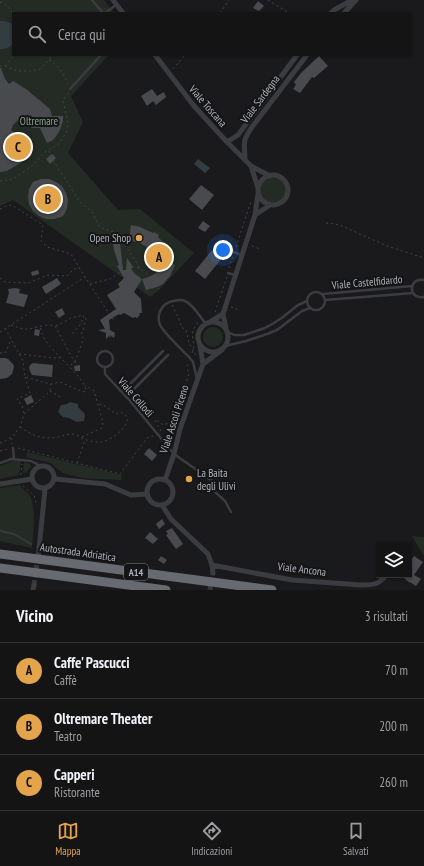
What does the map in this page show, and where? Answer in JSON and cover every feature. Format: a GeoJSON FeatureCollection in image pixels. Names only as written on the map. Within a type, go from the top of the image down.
{"type":"FeatureCollection","features":[{"type":"Feature","properties":{"kind":"highway","name":"Autostrada Adriatica"},"geometry":{"type":"LineString","coordinates":[[0,554],[272,590]]}},
{"type":"Feature","properties":{"kind":"highway","name":"A14"},"geometry":{"type":"LineString","coordinates":[[0,568],[166,590]]}},
{"type":"Feature","properties":{"kind":"street"},"geometry":{"type":"LineString","coordinates":[[332,12],[352,0]]}},
{"type":"Feature","properties":{"kind":"street"},"geometry":{"type":"LineString","coordinates":[[345,12],[356,0]]}},
{"type":"Feature","properties":{"kind":"street"},"geometry":{"type":"LineString","coordinates":[[115,2],[122,12]]}},
{"type":"Feature","properties":{"kind":"street","name":"Viale Toscana"},"geometry":{"type":"LineString","coordinates":[[156,56],[194,106],[227,142],[251,166],[270,176]]}},
{"type":"Feature","properties":{"kind":"street","name":"Viale Sardegna"},"geometry":{"type":"LineString","coordinates":[[227,142],[238,134],[296,56]]}},
{"type":"Feature","properties":{"kind":"street","name":"Viale Sardegna"},"geometry":{"type":"LineString","coordinates":[[245,160],[243,144],[245,137],[305,56]]}},
{"type":"Feature","properties":{"kind":"street","name":"Viale Toscana"},"geometry":{"type":"LineString","coordinates":[[251,166],[258,191]]}},
{"type":"Feature","properties":{"kind":"street"},"geometry":{"type":"LineString","coordinates":[[199,341],[200,345],[204,349],[217,352],[223,348],[228,340],[223,314],[255,215],[258,191],[262,180],[270,176],[278,176],[285,181],[288,188],[287,196],[284,201],[275,205],[270,205],[262,201],[258,191]]}},
{"type":"Feature","properties":{"kind":"street"},"geometry":{"type":"LineString","coordinates":[[255,215],[270,205]]}},
{"type":"Feature","properties":{"kind":"street"},"geometry":{"type":"LineString","coordinates":[[223,314],[202,327],[198,336],[203,361],[223,348]]}},
{"type":"Feature","properties":{"kind":"street"},"geometry":{"type":"LineString","coordinates":[[206,324],[210,322],[219,323],[227,330]]}},
{"type":"Feature","properties":{"kind":"street","name":"Viale Ascoli Piceno"},"geometry":{"type":"LineString","coordinates":[[165,480],[174,454],[182,422],[203,361]]}},
{"type":"Feature","properties":{"kind":"street"},"geometry":{"type":"LineString","coordinates":[[42,466],[52,469],[55,479],[52,485],[45,489],[41,489],[35,485],[32,479],[35,469],[42,466]]}},
{"type":"Feature","properties":{"kind":"street"},"geometry":{"type":"LineString","coordinates":[[0,484],[32,479]]}},
{"type":"Feature","properties":{"kind":"street"},"geometry":{"type":"LineString","coordinates":[[55,479],[105,484],[130,495],[147,494]]}},
{"type":"Feature","properties":{"kind":"street"},"geometry":{"type":"LineString","coordinates":[[154,480],[165,480],[171,485],[173,493],[172,497],[166,504],[154,504],[148,498],[148,486],[154,480]]}},
{"type":"Feature","properties":{"kind":"street"},"geometry":{"type":"LineString","coordinates":[[39,549],[45,489]]}},
{"type":"Feature","properties":{"kind":"street"},"geometry":{"type":"LineString","coordinates":[[162,505],[171,519],[208,554],[213,573]]}},
{"type":"Feature","properties":{"kind":"street","name":"Viale Ancona"},"geometry":{"type":"LineString","coordinates":[[212,565],[292,580],[361,586],[379,583],[384,578]]}},
{"type":"Feature","properties":{"kind":"lane"},"geometry":{"type":"LineString","coordinates":[[92,0],[103,12]]}},
{"type":"Feature","properties":{"kind":"lane"},"geometry":{"type":"LineString","coordinates":[[105,12],[115,2]]}},
{"type":"Feature","properties":{"kind":"lane"},"geometry":{"type":"LineString","coordinates":[[70,89],[100,56]]}},
{"type":"Feature","properties":{"kind":"lane"},"geometry":{"type":"LineString","coordinates":[[234,252],[242,256]]}},
{"type":"Feature","properties":{"kind":"lane"},"geometry":{"type":"LineString","coordinates":[[228,273],[236,276]]}},
{"type":"Feature","properties":{"kind":"lane"},"geometry":{"type":"LineString","coordinates":[[424,280],[417,280],[412,286],[413,293],[417,297],[424,297]]}},
{"type":"Feature","properties":{"kind":"lane","name":"Viale Castelfidardo"},"geometry":{"type":"LineString","coordinates":[[322,294],[412,286]]}},
{"type":"Feature","properties":{"kind":"lane"},"geometry":{"type":"LineString","coordinates":[[223,348],[267,334],[282,326],[302,311],[310,308],[314,310],[321,309],[326,300],[322,294],[317,292],[312,293],[308,297],[307,301],[298,305],[283,317],[265,328],[244,335],[234,335],[227,330]]}},
{"type":"Feature","properties":{"kind":"lane","name":"Viale Castelfidardo"},"geometry":{"type":"LineString","coordinates":[[326,300],[413,293]]}},
{"type":"Feature","properties":{"kind":"lane"},"geometry":{"type":"LineString","coordinates":[[197,380],[194,366],[189,357],[164,331],[159,318],[160,311],[164,305],[170,301],[185,301],[206,324]]}},
{"type":"Feature","properties":{"kind":"lane"},"geometry":{"type":"LineString","coordinates":[[307,301],[310,308]]}},
{"type":"Feature","properties":{"kind":"lane"},"geometry":{"type":"LineString","coordinates":[[108,351],[112,354],[114,359],[110,366],[105,367],[102,367],[98,363],[97,358],[100,353],[108,351]]}},
{"type":"Feature","properties":{"kind":"lane"},"geometry":{"type":"LineString","coordinates":[[122,392],[163,351]]}},
{"type":"Feature","properties":{"kind":"lane"},"geometry":{"type":"LineString","coordinates":[[126,397],[168,355]]}},
{"type":"Feature","properties":{"kind":"lane","name":"Viale Collodi"},"geometry":{"type":"LineString","coordinates":[[105,367],[106,374],[174,454],[211,480],[214,491],[225,501],[231,512]]}},
{"type":"Feature","properties":{"kind":"lane"},"geometry":{"type":"LineString","coordinates":[[13,448],[14,459]]}},
{"type":"Feature","properties":{"kind":"lane"},"geometry":{"type":"LineString","coordinates":[[0,464],[14,459],[31,461],[42,466]]}},
{"type":"Feature","properties":{"kind":"path"},"geometry":{"type":"LineString","coordinates":[[221,12],[230,0]]}},
{"type":"Feature","properties":{"kind":"path"},"geometry":{"type":"LineString","coordinates":[[268,0],[287,12]]}},
{"type":"Feature","properties":{"kind":"path"},"geometry":{"type":"LineString","coordinates":[[0,2],[9,7],[12,12]]}},
{"type":"Feature","properties":{"kind":"path"},"geometry":{"type":"LineString","coordinates":[[5,66],[13,56]]}},
{"type":"Feature","properties":{"kind":"path"},"geometry":{"type":"LineString","coordinates":[[0,66],[5,66],[17,71],[32,71],[40,69],[49,60],[51,56]]}},
{"type":"Feature","properties":{"kind":"path"},"geometry":{"type":"LineString","coordinates":[[169,74],[185,56]]}},
{"type":"Feature","properties":{"kind":"path"},"geometry":{"type":"LineString","coordinates":[[0,181],[13,179],[31,167],[45,152],[59,144],[66,133],[68,123],[63,102],[70,89],[61,70],[49,60]]}},
{"type":"Feature","properties":{"kind":"path"},"geometry":{"type":"LineString","coordinates":[[49,150],[56,165],[80,202],[92,212],[100,228],[117,233],[140,268]]}},
{"type":"Feature","properties":{"kind":"path"},"geometry":{"type":"LineString","coordinates":[[213,314],[217,309],[252,198]]}},
{"type":"Feature","properties":{"kind":"path"},"geometry":{"type":"LineString","coordinates":[[0,209],[12,205],[43,225],[41,241],[47,247],[71,254],[114,321]]}},
{"type":"Feature","properties":{"kind":"path"},"geometry":{"type":"LineString","coordinates":[[326,223],[342,226],[387,246],[424,258]]}},
{"type":"Feature","properties":{"kind":"path"},"geometry":{"type":"LineString","coordinates":[[132,267],[135,266],[146,272],[159,289]]}},
{"type":"Feature","properties":{"kind":"path"},"geometry":{"type":"LineString","coordinates":[[0,278],[5,282],[28,283],[48,275],[67,276],[74,269],[80,268]]}},
{"type":"Feature","properties":{"kind":"path"},"geometry":{"type":"LineString","coordinates":[[90,284],[110,279],[120,272]]}},
{"type":"Feature","properties":{"kind":"path"},"geometry":{"type":"LineString","coordinates":[[0,332],[85,277]]}},
{"type":"Feature","properties":{"kind":"path"},"geometry":{"type":"LineString","coordinates":[[170,301],[182,327],[186,330],[193,352],[203,361]]}},
{"type":"Feature","properties":{"kind":"path"},"geometry":{"type":"LineString","coordinates":[[56,327],[71,318],[83,315],[84,317]]}},
{"type":"Feature","properties":{"kind":"path"},"geometry":{"type":"LineString","coordinates":[[71,335],[80,325],[84,317]]}},
{"type":"Feature","properties":{"kind":"path"},"geometry":{"type":"LineString","coordinates":[[68,366],[74,362],[83,340],[81,334],[84,332],[84,322],[86,319],[84,317]]}},
{"type":"Feature","properties":{"kind":"path"},"geometry":{"type":"LineString","coordinates":[[38,510],[34,495],[23,487],[21,469],[27,450],[53,458],[120,474],[147,438],[158,434],[161,430],[155,420],[163,425],[169,423],[174,417],[189,374],[187,367],[189,357],[194,349],[192,332],[195,326],[202,319]]}},
{"type":"Feature","properties":{"kind":"path"},"geometry":{"type":"LineString","coordinates":[[10,325],[24,329],[50,325],[56,327],[74,362]]}},
{"type":"Feature","properties":{"kind":"path"},"geometry":{"type":"LineString","coordinates":[[40,326],[44,338],[60,358],[85,385],[94,391],[103,422],[102,428],[81,437]]}},
{"type":"Feature","properties":{"kind":"path"},"geometry":{"type":"LineString","coordinates":[[0,443],[14,435],[20,427],[24,414],[22,406],[17,399],[30,393],[24,377],[23,361],[5,328]]}},
{"type":"Feature","properties":{"kind":"path"},"geometry":{"type":"LineString","coordinates":[[0,354],[5,353],[11,340]]}},
{"type":"Feature","properties":{"kind":"path"},"geometry":{"type":"LineString","coordinates":[[19,354],[60,358]]}},
{"type":"Feature","properties":{"kind":"path"},"geometry":{"type":"LineString","coordinates":[[24,377],[52,384],[60,382],[83,392],[86,391],[85,385]]}},
{"type":"Feature","properties":{"kind":"path"},"geometry":{"type":"LineString","coordinates":[[24,414],[50,391],[52,384]]}},
{"type":"Feature","properties":{"kind":"path"},"geometry":{"type":"LineString","coordinates":[[50,391],[62,398]]}},
{"type":"Feature","properties":{"kind":"path"},"geometry":{"type":"LineString","coordinates":[[20,427],[33,435],[43,438],[75,434],[94,442],[102,442],[121,432],[127,423],[124,413],[120,412],[116,414],[106,406],[101,404],[98,405]]}},
{"type":"Feature","properties":{"kind":"path"},"geometry":{"type":"LineString","coordinates":[[11,437],[13,448]]}},
{"type":"Feature","properties":{"kind":"path"},"geometry":{"type":"LineString","coordinates":[[77,463],[85,439]]}},
{"type":"Feature","properties":{"kind":"green space","name":"Oltremare"},"geometry":{"type":"Polygon","coordinates":[[[0,0],[104,0],[113,12],[12,12],[12,56],[108,56],[71,96],[83,122],[68,153],[118,210],[140,209],[194,253],[161,288],[150,297],[13,200],[0,206],[0,0]]]}},
{"type":"Feature","properties":{"kind":"green space"},"geometry":{"type":"Polygon","coordinates":[[[273,177],[282,181],[286,190],[282,199],[273,203],[264,199],[260,190],[264,181],[273,177]]]}},
{"type":"Feature","properties":{"kind":"green space"},"geometry":{"type":"Polygon","coordinates":[[[213,327],[220,330],[223,337],[220,344],[213,347],[206,344],[203,337],[206,330],[213,327]]]}},
{"type":"Feature","properties":{"kind":"green space"},"geometry":{"type":"Polygon","coordinates":[[[27,452],[122,475],[121,480],[82,478],[63,473],[51,463],[26,457],[27,452]]]}},
{"type":"Feature","properties":{"kind":"green space"},"geometry":{"type":"Polygon","coordinates":[[[13,461],[21,461],[19,475],[0,479],[0,466],[13,461]]]}},
{"type":"Feature","properties":{"kind":"green space"},"geometry":{"type":"Polygon","coordinates":[[[24,462],[30,464],[31,467],[23,474],[24,462]]]}},
{"type":"Feature","properties":{"kind":"green space"},"geometry":{"type":"Polygon","coordinates":[[[20,485],[29,494],[33,505],[34,520],[32,548],[0,541],[0,488],[20,485]]]}},
{"type":"Feature","properties":{"kind":"green space"},"geometry":{"type":"Polygon","coordinates":[[[412,536],[424,537],[424,556],[412,536]]]}},
{"type":"Feature","properties":{"kind":"shaded area"},"geometry":{"type":"Polygon","coordinates":[[[0,21],[4,21],[12,24],[12,45],[0,49],[0,21]]]}},
{"type":"Feature","properties":{"kind":"shaded area"},"geometry":{"type":"Polygon","coordinates":[[[198,159],[210,168],[205,173],[194,164],[198,159]]]}},
{"type":"Feature","properties":{"kind":"shaded area"},"geometry":{"type":"Polygon","coordinates":[[[70,402],[78,404],[78,407],[85,414],[84,421],[77,422],[63,417],[58,412],[61,405],[70,402]]]}},
{"type":"Feature","properties":{"kind":"building"},"geometry":{"type":"Polygon","coordinates":[[[258,1],[264,6],[259,11],[253,8],[258,1]]]}},
{"type":"Feature","properties":{"kind":"building"},"geometry":{"type":"Polygon","coordinates":[[[319,56],[328,66],[314,78],[312,77],[300,93],[293,89],[296,85],[294,82],[301,73],[319,56]]]}},
{"type":"Feature","properties":{"kind":"building"},"geometry":{"type":"Polygon","coordinates":[[[0,68],[9,84],[13,81],[26,89],[50,109],[52,116],[63,116],[63,121],[57,135],[53,140],[47,143],[40,128],[32,128],[27,123],[25,118],[17,121],[11,130],[16,134],[19,146],[32,156],[7,171],[0,172],[0,68]]]}},
{"type":"Feature","properties":{"kind":"building"},"geometry":{"type":"Polygon","coordinates":[[[152,89],[157,96],[164,92],[166,97],[156,105],[153,101],[147,106],[141,96],[152,89]]]}},
{"type":"Feature","properties":{"kind":"building"},"geometry":{"type":"Polygon","coordinates":[[[52,154],[56,158],[50,164],[46,159],[52,154]]]}},
{"type":"Feature","properties":{"kind":"building"},"geometry":{"type":"Polygon","coordinates":[[[41,179],[49,179],[56,182],[62,186],[66,193],[68,200],[67,208],[64,215],[61,217],[46,219],[33,211],[29,204],[29,189],[33,182],[41,179]]]}},
{"type":"Feature","properties":{"kind":"building"},"geometry":{"type":"Polygon","coordinates":[[[201,185],[214,195],[202,210],[189,199],[201,185]]]}},
{"type":"Feature","properties":{"kind":"building"},"geometry":{"type":"Polygon","coordinates":[[[203,221],[210,226],[205,232],[198,228],[203,221]]]}},
{"type":"Feature","properties":{"kind":"building"},"geometry":{"type":"Polygon","coordinates":[[[131,225],[159,235],[158,237],[165,244],[171,255],[162,259],[175,265],[170,276],[163,284],[157,287],[146,290],[142,279],[156,273],[161,266],[145,246],[129,240],[131,225]]]}},
{"type":"Feature","properties":{"kind":"building"},"geometry":{"type":"Polygon","coordinates":[[[226,242],[231,246],[227,250],[222,246],[226,242]]]}},
{"type":"Feature","properties":{"kind":"building"},"geometry":{"type":"Polygon","coordinates":[[[120,243],[123,270],[126,270],[127,258],[133,267],[131,269],[142,279],[134,292],[141,299],[142,313],[139,313],[140,315],[137,318],[133,318],[124,313],[119,314],[109,320],[110,330],[115,333],[114,338],[110,335],[111,338],[109,336],[106,339],[106,333],[98,330],[105,329],[100,320],[116,309],[107,295],[120,287],[118,285],[124,278],[117,266],[119,265],[113,244],[120,243]]]}},
{"type":"Feature","properties":{"kind":"building"},"geometry":{"type":"Polygon","coordinates":[[[212,250],[222,258],[205,279],[195,271],[212,250]]]}},
{"type":"Feature","properties":{"kind":"building"},"geometry":{"type":"Polygon","coordinates":[[[38,270],[39,274],[32,276],[31,272],[38,270]]]}},
{"type":"Feature","properties":{"kind":"building"},"geometry":{"type":"Polygon","coordinates":[[[57,278],[61,284],[46,294],[42,287],[57,278]]]}},
{"type":"Feature","properties":{"kind":"building"},"geometry":{"type":"Polygon","coordinates":[[[8,289],[20,289],[19,293],[28,295],[24,307],[6,303],[9,293],[8,289]]]}},
{"type":"Feature","properties":{"kind":"building"},"geometry":{"type":"Polygon","coordinates":[[[62,308],[65,314],[59,318],[55,312],[62,308]]]}},
{"type":"Feature","properties":{"kind":"building"},"geometry":{"type":"Polygon","coordinates":[[[35,329],[40,330],[39,336],[34,335],[35,329]]]}},
{"type":"Feature","properties":{"kind":"building"},"geometry":{"type":"Polygon","coordinates":[[[0,358],[8,359],[13,364],[14,367],[12,374],[7,378],[0,379],[0,358]]]}},
{"type":"Feature","properties":{"kind":"building"},"geometry":{"type":"Polygon","coordinates":[[[33,363],[53,365],[52,377],[32,375],[29,368],[33,363]]]}},
{"type":"Feature","properties":{"kind":"building"},"geometry":{"type":"Polygon","coordinates":[[[80,365],[80,371],[75,371],[74,366],[80,365]]]}},
{"type":"Feature","properties":{"kind":"building"},"geometry":{"type":"Polygon","coordinates":[[[31,395],[34,402],[27,405],[24,399],[31,395]]]}},
{"type":"Feature","properties":{"kind":"building"},"geometry":{"type":"Polygon","coordinates":[[[149,448],[157,455],[152,461],[144,454],[149,448]]]}},
{"type":"Feature","properties":{"kind":"building"},"geometry":{"type":"Polygon","coordinates":[[[162,519],[165,524],[159,529],[156,524],[162,519]]]}},
{"type":"Feature","properties":{"kind":"building"},"geometry":{"type":"Polygon","coordinates":[[[172,528],[183,544],[176,549],[166,535],[168,534],[166,531],[172,528]]]}},
{"type":"Feature","properties":{"kind":"building"},"geometry":{"type":"Polygon","coordinates":[[[150,532],[158,539],[153,544],[145,538],[150,532]]]}},
{"type":"Feature","properties":{"kind":"building"},"geometry":{"type":"Polygon","coordinates":[[[161,556],[167,560],[164,564],[158,560],[161,556]]]}},
{"type":"Feature","properties":{"kind":"building"},"geometry":{"type":"Polygon","coordinates":[[[414,556],[423,562],[414,575],[421,579],[416,586],[410,582],[409,583],[404,578],[412,578],[412,559],[414,556]]]}},
{"type":"Feature","properties":{"kind":"waterway"},"geometry":{"type":"LineString","coordinates":[[0,531],[14,534],[31,544]]}},
{"type":"Feature","properties":{"kind":"tunnel"},"geometry":{"type":"LineString","coordinates":[[34,585],[39,549]]}},
{"type":"Feature","properties":{"kind":"tunnel"},"geometry":{"type":"LineString","coordinates":[[210,590],[213,573]]}},
{"type":"Feature","properties":{"kind":"place","name":"Capperi"},"geometry":{"type":"Point","coordinates":[18,147]}},
{"type":"Feature","properties":{"kind":"place","name":"Oltremare Theater"},"geometry":{"type":"Point","coordinates":[48,199]}},
{"type":"Feature","properties":{"kind":"place","name":"Open Shop"},"geometry":{"type":"Point","coordinates":[139,238]}},
{"type":"Feature","properties":{"kind":"place","name":"Caffe' Pascucci"},"geometry":{"type":"Point","coordinates":[159,257]}},
{"type":"Feature","properties":{"kind":"place","name":"La Baita degli Ulivi"},"geometry":{"type":"Point","coordinates":[189,479]}}]}
